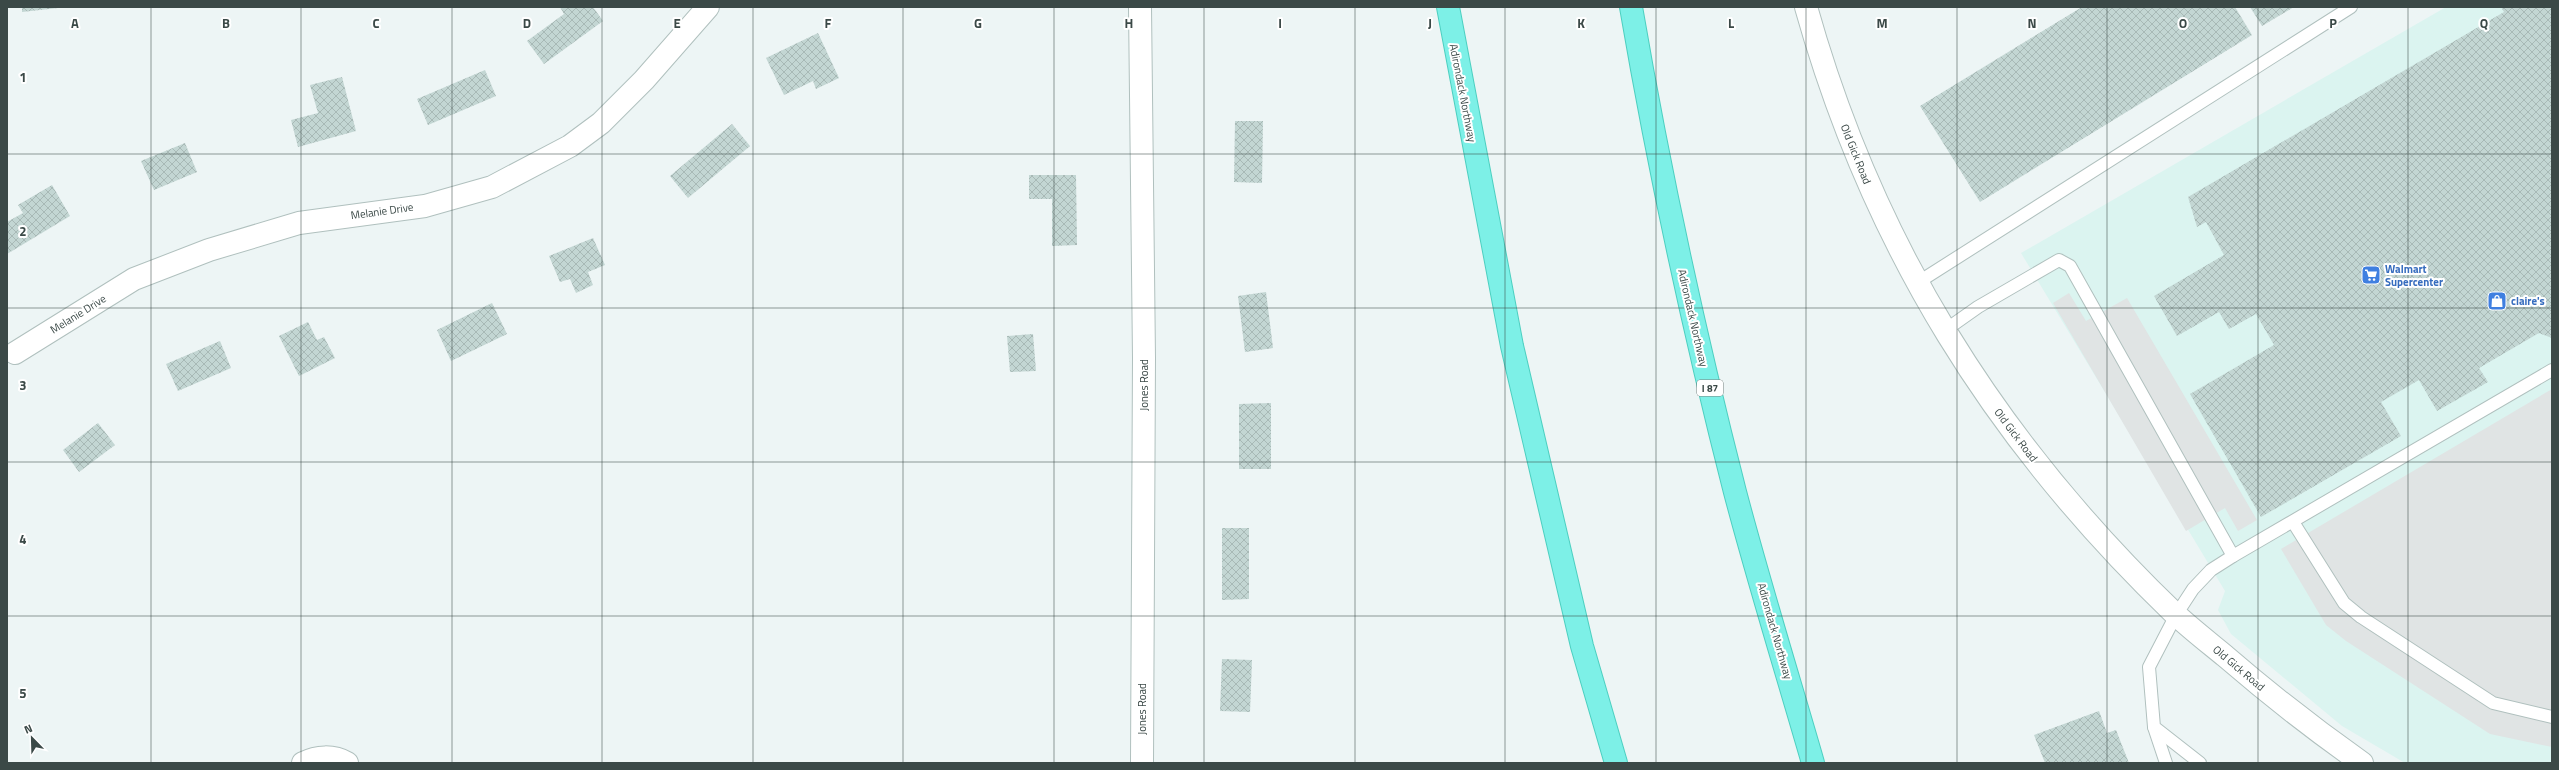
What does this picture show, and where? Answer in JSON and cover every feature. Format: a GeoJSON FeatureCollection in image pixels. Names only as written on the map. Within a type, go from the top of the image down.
{"type":"FeatureCollection","features":[{"type":"Feature","properties":{"kind":"highway","name":"Adirondack Northway"},"geometry":{"type":"LineString","coordinates":[[1448,7],[1512,346],[1580,638],[1616,763]]}},
{"type":"Feature","properties":{"kind":"highway","name":"Adirondack Northway"},"geometry":{"type":"LineString","coordinates":[[1631,7],[1650,115],[1687,294],[1736,494],[1813,763]]}},
{"type":"Feature","properties":{"kind":"street","name":"Melanie Drive"},"geometry":{"type":"LineString","coordinates":[[15,352],[134,279],[209,250],[299,223],[425,206],[492,187],[570,146],[601,123],[644,80],[708,7]]}},
{"type":"Feature","properties":{"kind":"street","name":"Jones Road"},"geometry":{"type":"LineString","coordinates":[[1140,7],[1144,358],[1142,763]]}},
{"type":"Feature","properties":{"kind":"street","name":"Old Gick Road"},"geometry":{"type":"LineString","coordinates":[[1806,7],[1835,100],[1881,214],[1944,331],[2007,424],[2060,493],[2176,615],[2255,681],[2362,763]]}},
{"type":"Feature","properties":{"kind":"street"},"geometry":{"type":"LineString","coordinates":[[303,763],[311,759],[327,757],[347,763]]}},
{"type":"Feature","properties":{"kind":"lane"},"geometry":{"type":"LineString","coordinates":[[1917,283],[2351,7]]}},
{"type":"Feature","properties":{"kind":"lane"},"geometry":{"type":"LineString","coordinates":[[1944,331],[1978,307],[2059,260],[2070,266],[2233,556]]}},
{"type":"Feature","properties":{"kind":"lane"},"geometry":{"type":"LineString","coordinates":[[2166,763],[2154,727],[2149,667],[2176,615],[2193,589],[2211,570],[2552,370]]}},
{"type":"Feature","properties":{"kind":"lane"},"geometry":{"type":"LineString","coordinates":[[2293,522],[2344,603],[2362,617],[2493,703],[2552,717]]}},
{"type":"Feature","properties":{"kind":"lane"},"geometry":{"type":"LineString","coordinates":[[2154,727],[2200,763]]}},
{"type":"Feature","properties":{"kind":"shaded area"},"geometry":{"type":"Polygon","coordinates":[[[2446,7],[2552,7],[2552,763],[2405,763],[2342,726],[2231,634],[2218,610],[2225,591],[2021,253],[2446,7]]]}},
{"type":"Feature","properties":{"kind":"shaded area"},"geometry":{"type":"Polygon","coordinates":[[[2069,293],[2086,321],[2127,298],[2257,520],[2238,531],[2225,508],[2186,531],[2053,303],[2069,293]]]}},
{"type":"Feature","properties":{"kind":"shaded area"},"geometry":{"type":"Polygon","coordinates":[[[2552,389],[2552,747],[2490,734],[2346,641],[2326,625],[2281,549],[2552,389]]]}},
{"type":"Feature","properties":{"kind":"building"},"geometry":{"type":"Polygon","coordinates":[[[22,7],[58,7],[58,8],[22,12],[22,7]]]}},
{"type":"Feature","properties":{"kind":"building"},"geometry":{"type":"Polygon","coordinates":[[[560,7],[593,7],[603,21],[544,64],[527,41],[564,14],[560,7]]]}},
{"type":"Feature","properties":{"kind":"building"},"geometry":{"type":"Polygon","coordinates":[[[2082,7],[2235,7],[2252,35],[1980,202],[1920,106],[2082,7]]]}},
{"type":"Feature","properties":{"kind":"building"},"geometry":{"type":"Polygon","coordinates":[[[2250,7],[2294,7],[2262,26],[2250,7]]]}},
{"type":"Feature","properties":{"kind":"building","name":"Walmart Supercenter"},"geometry":{"type":"Polygon","coordinates":[[[2501,7],[2552,7],[2552,338],[2539,333],[2479,368],[2488,382],[2437,411],[2419,380],[2381,402],[2401,436],[2261,517],[2190,394],[2274,345],[2256,314],[2229,329],[2219,312],[2177,336],[2154,296],[2224,255],[2206,222],[2197,227],[2188,197],[2504,12],[2501,7]]]}},
{"type":"Feature","properties":{"kind":"building"},"geometry":{"type":"Polygon","coordinates":[[[818,33],[839,78],[816,89],[813,81],[784,95],[766,58],[818,33]]]}},
{"type":"Feature","properties":{"kind":"building"},"geometry":{"type":"Polygon","coordinates":[[[485,70],[496,96],[428,125],[417,99],[485,70]]]}},
{"type":"Feature","properties":{"kind":"building"},"geometry":{"type":"Polygon","coordinates":[[[342,77],[356,131],[298,147],[291,120],[318,113],[310,85],[342,77]]]}},
{"type":"Feature","properties":{"kind":"building"},"geometry":{"type":"Polygon","coordinates":[[[1235,121],[1263,121],[1262,183],[1234,182],[1235,121]]]}},
{"type":"Feature","properties":{"kind":"building"},"geometry":{"type":"Polygon","coordinates":[[[732,124],[750,146],[688,198],[670,176],[732,124]]]}},
{"type":"Feature","properties":{"kind":"building"},"geometry":{"type":"Polygon","coordinates":[[[185,143],[197,172],[154,190],[141,161],[185,143]]]}},
{"type":"Feature","properties":{"kind":"building"},"geometry":{"type":"Polygon","coordinates":[[[1029,175],[1076,175],[1077,245],[1052,246],[1052,199],[1029,199],[1029,175]]]}},
{"type":"Feature","properties":{"kind":"building"},"geometry":{"type":"Polygon","coordinates":[[[52,185],[70,216],[7,254],[7,222],[23,213],[18,205],[52,185]]]}},
{"type":"Feature","properties":{"kind":"building"},"geometry":{"type":"Polygon","coordinates":[[[593,238],[605,265],[588,272],[593,285],[576,293],[570,279],[560,282],[549,256],[593,238]]]}},
{"type":"Feature","properties":{"kind":"building"},"geometry":{"type":"Polygon","coordinates":[[[1266,292],[1273,348],[1245,352],[1238,296],[1266,292]]]}},
{"type":"Feature","properties":{"kind":"building"},"geometry":{"type":"Polygon","coordinates":[[[492,303],[507,334],[451,361],[437,330],[492,303]]]}},
{"type":"Feature","properties":{"kind":"building"},"geometry":{"type":"Polygon","coordinates":[[[308,322],[317,340],[324,337],[335,358],[299,376],[279,336],[308,322]]]}},
{"type":"Feature","properties":{"kind":"building"},"geometry":{"type":"Polygon","coordinates":[[[1033,334],[1036,371],[1010,372],[1007,336],[1033,334]]]}},
{"type":"Feature","properties":{"kind":"building"},"geometry":{"type":"Polygon","coordinates":[[[220,341],[231,368],[178,391],[166,364],[220,341]]]}},
{"type":"Feature","properties":{"kind":"building"},"geometry":{"type":"Polygon","coordinates":[[[1271,403],[1271,469],[1239,469],[1239,404],[1271,403]]]}},
{"type":"Feature","properties":{"kind":"building"},"geometry":{"type":"Polygon","coordinates":[[[98,423],[115,445],[79,472],[63,450],[98,423]]]}},
{"type":"Feature","properties":{"kind":"building"},"geometry":{"type":"Polygon","coordinates":[[[1222,528],[1249,528],[1249,599],[1222,600],[1222,528]]]}},
{"type":"Feature","properties":{"kind":"building"},"geometry":{"type":"Polygon","coordinates":[[[1222,659],[1252,660],[1250,712],[1220,711],[1222,659]]]}},
{"type":"Feature","properties":{"kind":"building"},"geometry":{"type":"Polygon","coordinates":[[[2099,711],[2107,733],[2116,730],[2129,763],[2045,763],[2034,735],[2099,711]]]}},
{"type":"Feature","properties":{"kind":"place","name":"Walmart Supercenter"},"geometry":{"type":"Point","coordinates":[2371,275]}},
{"type":"Feature","properties":{"kind":"place","name":"claire's"},"geometry":{"type":"Point","coordinates":[2497,301]}}]}
